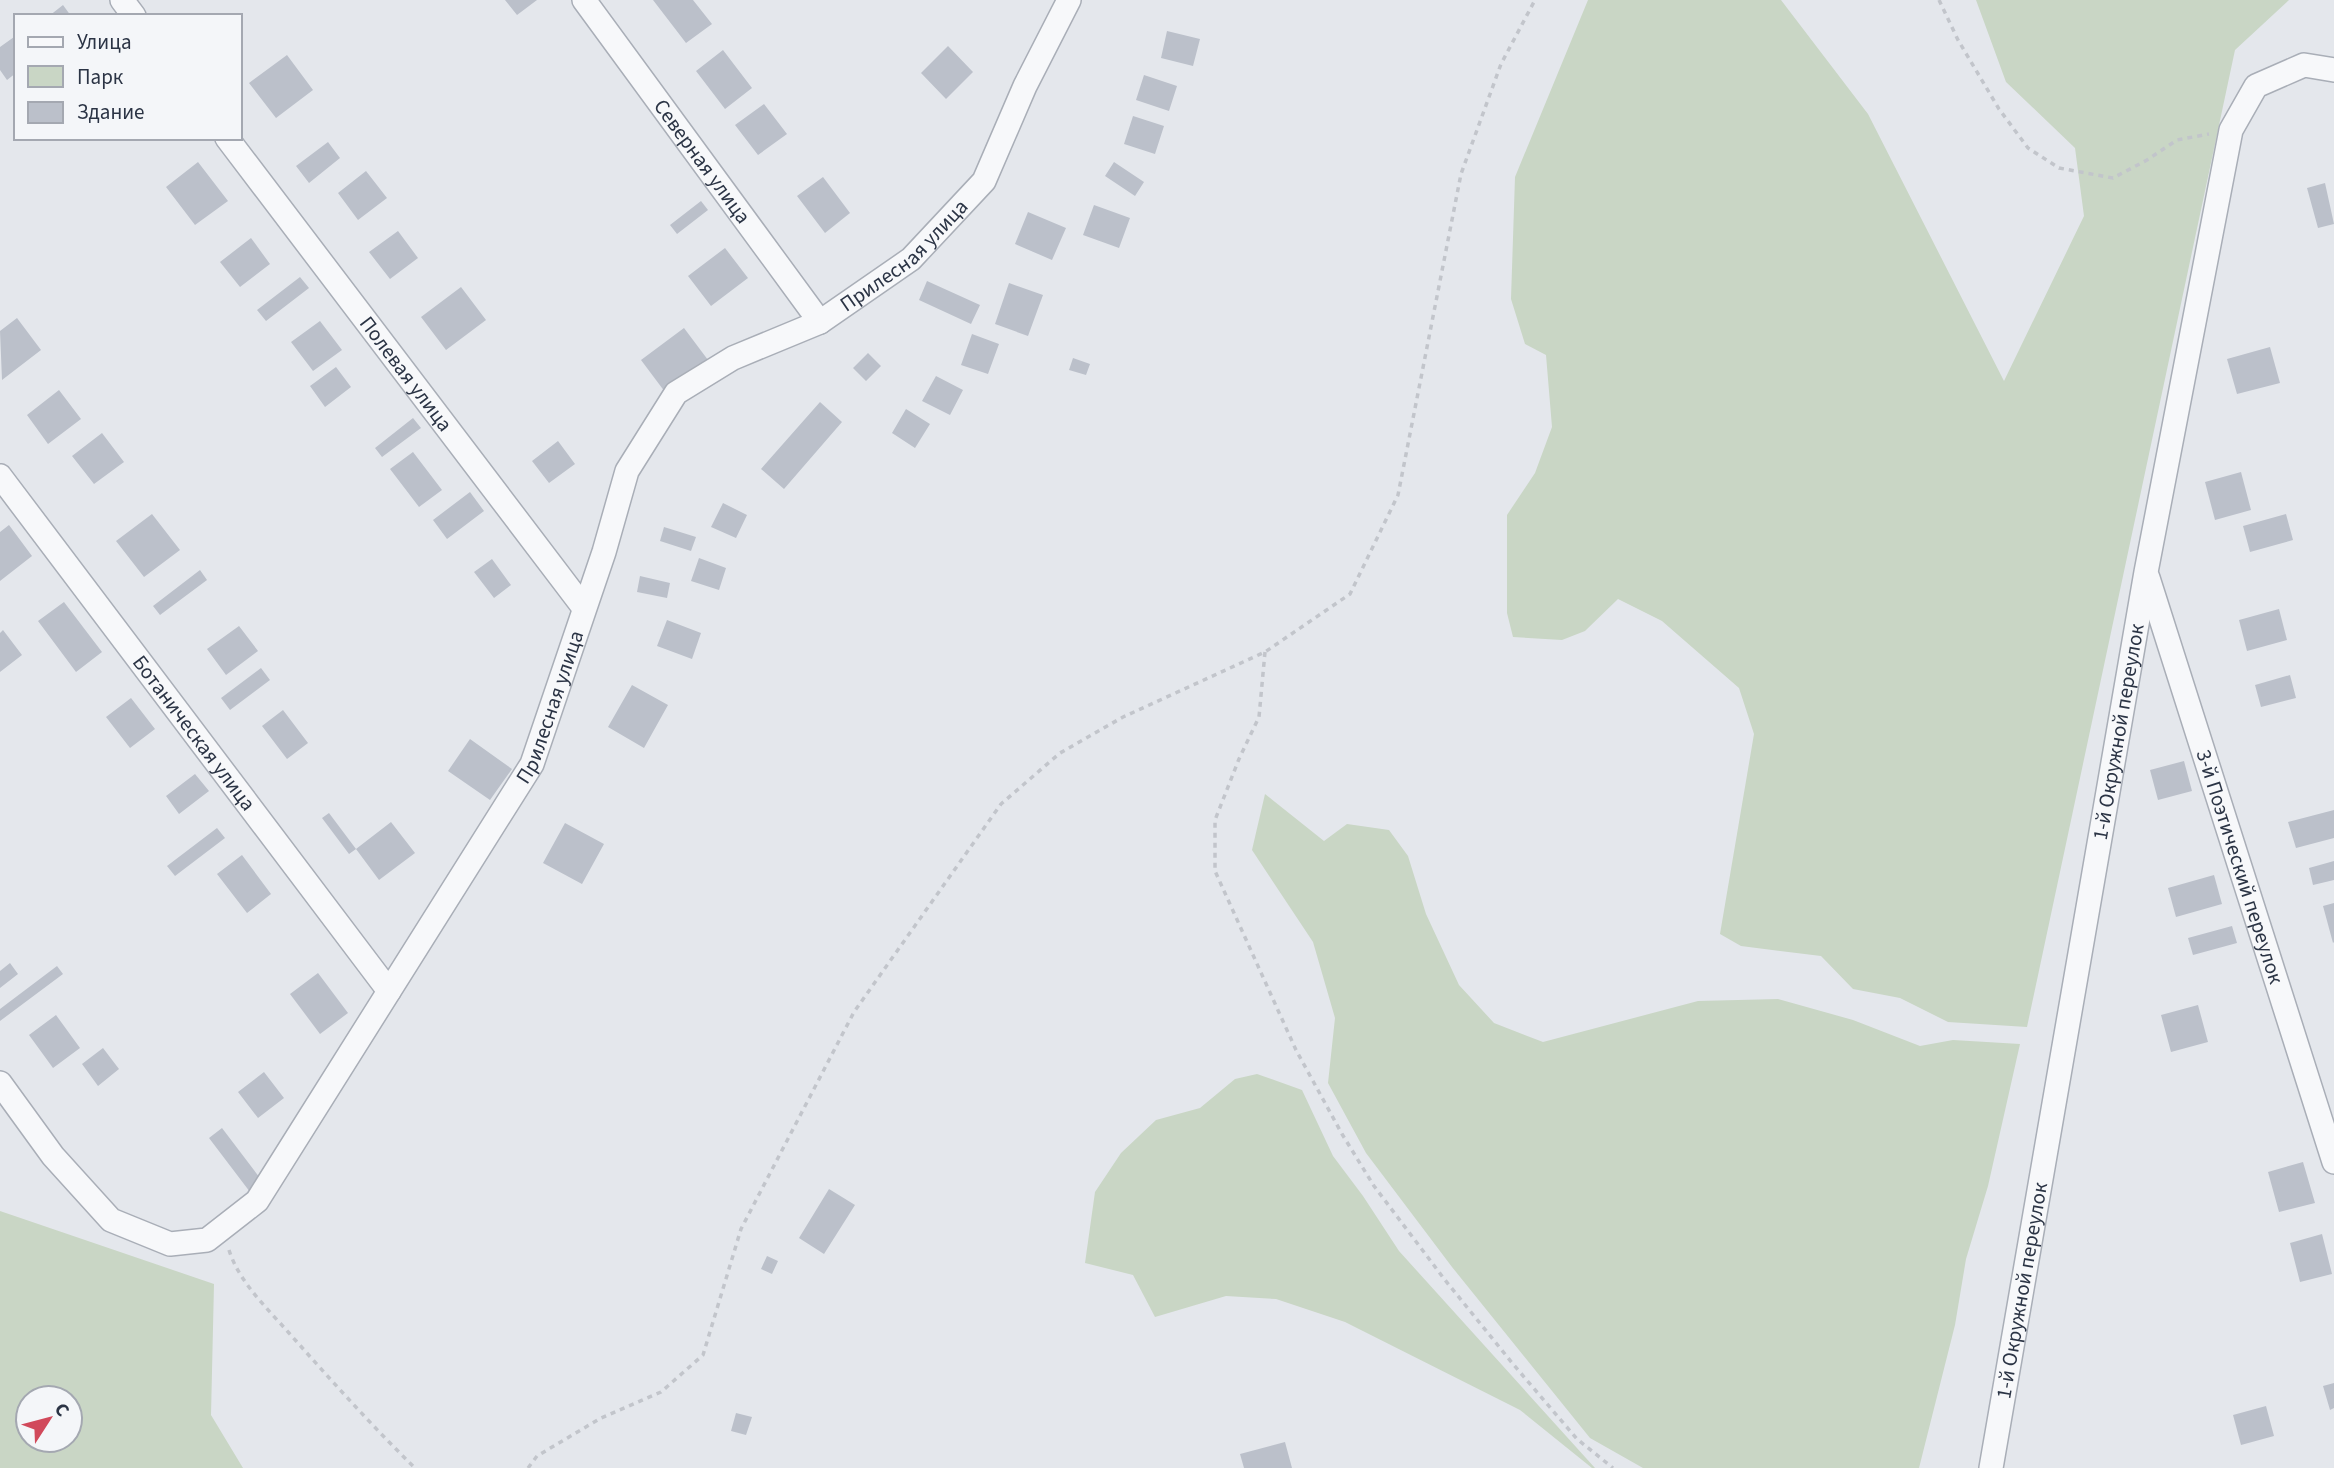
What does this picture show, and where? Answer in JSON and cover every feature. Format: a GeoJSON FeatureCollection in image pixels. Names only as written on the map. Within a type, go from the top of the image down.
{"type":"FeatureCollection","features":[{"type":"Feature","properties":{"kind":"street","name":"Северная улица"},"geometry":{"type":"LineString","coordinates":[[584,0],[820,322]]}},
{"type":"Feature","properties":{"kind":"street","name":"Прилесная улица"},"geometry":{"type":"LineString","coordinates":[[0,1083],[54,1156],[111,1220],[170,1244],[207,1240],[257,1201],[532,764],[604,552],[627,471],[676,393],[733,358],[820,322],[911,259],[984,181],[1025,86],[1069,0]]}},
{"type":"Feature","properties":{"kind":"street","name":"1-й Окружной переулок"},"geometry":{"type":"LineString","coordinates":[[1991,1468],[2146,572],[2231,130],[2256,86],[2304,65],[2334,69]]}},
{"type":"Feature","properties":{"kind":"street","name":"Полевая улица"},"geometry":{"type":"LineString","coordinates":[[229,140],[584,608]]}},
{"type":"Feature","properties":{"kind":"street","name":"Ботаническая улица"},"geometry":{"type":"LineString","coordinates":[[0,476],[389,991]]}},
{"type":"Feature","properties":{"kind":"street","name":"3-й Поэтический переулок"},"geometry":{"type":"LineString","coordinates":[[2146,572],[2334,1162]]}},
{"type":"Feature","properties":{"kind":"path"},"geometry":{"type":"LineString","coordinates":[[528,1468],[537,1456],[601,1418],[661,1392],[703,1355],[741,1229],[853,1012],[1002,804],[1060,753],[1123,718],[1265,652],[1350,594],[1398,495],[1461,174],[1500,64],[1535,0]]}},
{"type":"Feature","properties":{"kind":"path"},"geometry":{"type":"LineString","coordinates":[[1939,0],[1958,40],[1998,109],[2028,148],[2059,168],[2113,178],[2147,160],[2177,139],[2231,130]]}},
{"type":"Feature","properties":{"kind":"path"},"geometry":{"type":"LineString","coordinates":[[1265,652],[1259,717],[1214,820],[1215,871],[1296,1050],[1374,1186],[1445,1280],[1577,1439],[1613,1468]]}},
{"type":"Feature","properties":{"kind":"path"},"geometry":{"type":"LineString","coordinates":[[223,1228],[234,1265],[256,1295],[360,1414],[415,1468]]}},
{"type":"Feature","properties":{"kind":"green space"},"geometry":{"type":"Polygon","coordinates":[[[1588,0],[1781,0],[1868,114],[2004,381],[2084,216],[2075,148],[2006,82],[1976,0],[2289,0],[2235,50],[2027,1027],[1948,1022],[1900,998],[1853,989],[1821,956],[1741,946],[1720,934],[1754,734],[1739,688],[1662,621],[1618,599],[1585,631],[1562,640],[1513,637],[1507,613],[1507,515],[1535,473],[1552,427],[1546,355],[1525,344],[1511,299],[1515,177],[1588,0]]]}},
{"type":"Feature","properties":{"kind":"green space"},"geometry":{"type":"Polygon","coordinates":[[[1265,794],[1324,841],[1347,824],[1389,830],[1408,856],[1426,914],[1459,985],[1494,1023],[1543,1042],[1698,1001],[1778,999],[1853,1020],[1920,1046],[1953,1040],[2020,1044],[1988,1186],[1966,1259],[1955,1325],[1919,1468],[1643,1468],[1590,1438],[1452,1267],[1366,1153],[1328,1083],[1335,1018],[1313,942],[1252,850],[1265,794]]]}},
{"type":"Feature","properties":{"kind":"green space"},"geometry":{"type":"Polygon","coordinates":[[[1257,1074],[1302,1090],[1333,1156],[1399,1251],[1595,1468],[1520,1410],[1345,1322],[1276,1299],[1226,1296],[1155,1317],[1133,1275],[1085,1263],[1095,1192],[1121,1153],[1156,1120],[1200,1108],[1235,1079],[1257,1074]]]}},
{"type":"Feature","properties":{"kind":"green space"},"geometry":{"type":"Polygon","coordinates":[[[0,1211],[214,1284],[211,1415],[243,1468],[0,1468],[0,1211]]]}},
{"type":"Feature","properties":{"kind":"building"},"geometry":{"type":"Polygon","coordinates":[[[505,0],[537,0],[517,15],[505,0]]]}},
{"type":"Feature","properties":{"kind":"building"},"geometry":{"type":"Polygon","coordinates":[[[653,0],[693,0],[712,24],[686,43],[653,0]]]}},
{"type":"Feature","properties":{"kind":"building"},"geometry":{"type":"Polygon","coordinates":[[[63,5],[70,14],[52,14],[63,5]]]}},
{"type":"Feature","properties":{"kind":"building"},"geometry":{"type":"Polygon","coordinates":[[[1167,31],[1200,39],[1193,66],[1161,58],[1167,31]]]}},
{"type":"Feature","properties":{"kind":"building"},"geometry":{"type":"Polygon","coordinates":[[[14,37],[14,75],[7,80],[0,70],[0,47],[14,37]]]}},
{"type":"Feature","properties":{"kind":"building"},"geometry":{"type":"Polygon","coordinates":[[[948,46],[973,72],[946,99],[921,73],[948,46]]]}},
{"type":"Feature","properties":{"kind":"building"},"geometry":{"type":"Polygon","coordinates":[[[723,50],[752,88],[725,109],[696,71],[723,50]]]}},
{"type":"Feature","properties":{"kind":"building"},"geometry":{"type":"Polygon","coordinates":[[[287,55],[313,90],[276,118],[249,83],[287,55]]]}},
{"type":"Feature","properties":{"kind":"building"},"geometry":{"type":"Polygon","coordinates":[[[1144,75],[1177,86],[1169,111],[1136,100],[1144,75]]]}},
{"type":"Feature","properties":{"kind":"building"},"geometry":{"type":"Polygon","coordinates":[[[764,104],[787,134],[758,155],[735,125],[764,104]]]}},
{"type":"Feature","properties":{"kind":"building"},"geometry":{"type":"Polygon","coordinates":[[[1133,116],[1164,126],[1155,154],[1124,144],[1133,116]]]}},
{"type":"Feature","properties":{"kind":"building"},"geometry":{"type":"Polygon","coordinates":[[[328,142],[340,158],[309,183],[296,166],[328,142]]]}},
{"type":"Feature","properties":{"kind":"building"},"geometry":{"type":"Polygon","coordinates":[[[198,162],[228,201],[195,225],[166,187],[198,162]]]}},
{"type":"Feature","properties":{"kind":"building"},"geometry":{"type":"Polygon","coordinates":[[[1114,162],[1144,182],[1135,196],[1105,176],[1114,162]]]}},
{"type":"Feature","properties":{"kind":"building"},"geometry":{"type":"Polygon","coordinates":[[[366,171],[387,198],[358,220],[338,193],[366,171]]]}},
{"type":"Feature","properties":{"kind":"building"},"geometry":{"type":"Polygon","coordinates":[[[823,177],[850,213],[825,233],[797,196],[823,177]]]}},
{"type":"Feature","properties":{"kind":"building"},"geometry":{"type":"Polygon","coordinates":[[[2325,183],[2334,224],[2318,228],[2307,188],[2325,183]]]}},
{"type":"Feature","properties":{"kind":"building"},"geometry":{"type":"Polygon","coordinates":[[[701,201],[708,210],[677,234],[670,225],[701,201]]]}},
{"type":"Feature","properties":{"kind":"building"},"geometry":{"type":"Polygon","coordinates":[[[1094,205],[1130,218],[1119,248],[1083,235],[1094,205]]]}},
{"type":"Feature","properties":{"kind":"building"},"geometry":{"type":"Polygon","coordinates":[[[1028,212],[1066,228],[1052,260],[1015,244],[1028,212]]]}},
{"type":"Feature","properties":{"kind":"building"},"geometry":{"type":"Polygon","coordinates":[[[398,231],[418,258],[390,279],[369,252],[398,231]]]}},
{"type":"Feature","properties":{"kind":"building"},"geometry":{"type":"Polygon","coordinates":[[[251,238],[270,264],[240,287],[220,262],[251,238]]]}},
{"type":"Feature","properties":{"kind":"building"},"geometry":{"type":"Polygon","coordinates":[[[725,248],[748,278],[711,306],[688,276],[725,248]]]}},
{"type":"Feature","properties":{"kind":"building"},"geometry":{"type":"Polygon","coordinates":[[[300,277],[309,288],[266,321],[257,310],[300,277]]]}},
{"type":"Feature","properties":{"kind":"building"},"geometry":{"type":"Polygon","coordinates":[[[927,281],[980,305],[971,324],[919,300],[927,281]]]}},
{"type":"Feature","properties":{"kind":"building"},"geometry":{"type":"Polygon","coordinates":[[[1009,283],[1043,295],[1028,336],[995,324],[1009,283]]]}},
{"type":"Feature","properties":{"kind":"building"},"geometry":{"type":"Polygon","coordinates":[[[461,287],[486,320],[446,350],[421,317],[461,287]]]}},
{"type":"Feature","properties":{"kind":"building"},"geometry":{"type":"Polygon","coordinates":[[[17,318],[41,350],[2,380],[0,331],[17,318]]]}},
{"type":"Feature","properties":{"kind":"building"},"geometry":{"type":"Polygon","coordinates":[[[320,321],[342,350],[313,371],[291,342],[320,321]]]}},
{"type":"Feature","properties":{"kind":"building"},"geometry":{"type":"Polygon","coordinates":[[[684,328],[711,364],[668,396],[641,360],[684,328]]]}},
{"type":"Feature","properties":{"kind":"building"},"geometry":{"type":"Polygon","coordinates":[[[972,334],[999,344],[988,374],[961,365],[972,334]]]}},
{"type":"Feature","properties":{"kind":"building"},"geometry":{"type":"Polygon","coordinates":[[[2270,347],[2280,383],[2237,394],[2227,359],[2270,347]]]}},
{"type":"Feature","properties":{"kind":"building"},"geometry":{"type":"Polygon","coordinates":[[[868,353],[881,366],[866,381],[853,368],[868,353]]]}},
{"type":"Feature","properties":{"kind":"building"},"geometry":{"type":"Polygon","coordinates":[[[1073,358],[1090,364],[1086,375],[1069,370],[1073,358]]]}},
{"type":"Feature","properties":{"kind":"building"},"geometry":{"type":"Polygon","coordinates":[[[336,367],[351,387],[325,407],[310,386],[336,367]]]}},
{"type":"Feature","properties":{"kind":"building"},"geometry":{"type":"Polygon","coordinates":[[[936,376],[963,390],[950,415],[922,401],[936,376]]]}},
{"type":"Feature","properties":{"kind":"building"},"geometry":{"type":"Polygon","coordinates":[[[59,390],[81,419],[48,444],[27,415],[59,390]]]}},
{"type":"Feature","properties":{"kind":"building"},"geometry":{"type":"Polygon","coordinates":[[[820,402],[842,422],[784,489],[761,469],[820,402]]]}},
{"type":"Feature","properties":{"kind":"building"},"geometry":{"type":"Polygon","coordinates":[[[906,409],[930,424],[915,448],[892,433],[906,409]]]}},
{"type":"Feature","properties":{"kind":"building"},"geometry":{"type":"Polygon","coordinates":[[[413,418],[421,428],[382,457],[375,448],[413,418]]]}},
{"type":"Feature","properties":{"kind":"building"},"geometry":{"type":"Polygon","coordinates":[[[102,433],[124,462],[94,484],[72,456],[102,433]]]}},
{"type":"Feature","properties":{"kind":"building"},"geometry":{"type":"Polygon","coordinates":[[[558,441],[575,464],[549,483],[532,461],[558,441]]]}},
{"type":"Feature","properties":{"kind":"building"},"geometry":{"type":"Polygon","coordinates":[[[413,452],[442,490],[419,507],[390,469],[413,452]]]}},
{"type":"Feature","properties":{"kind":"building"},"geometry":{"type":"Polygon","coordinates":[[[2241,472],[2251,510],[2215,520],[2205,482],[2241,472]]]}},
{"type":"Feature","properties":{"kind":"building"},"geometry":{"type":"Polygon","coordinates":[[[470,492],[484,511],[447,539],[433,520],[470,492]]]}},
{"type":"Feature","properties":{"kind":"building"},"geometry":{"type":"Polygon","coordinates":[[[723,503],[747,515],[736,538],[711,527],[723,503]]]}},
{"type":"Feature","properties":{"kind":"building"},"geometry":{"type":"Polygon","coordinates":[[[152,514],[180,550],[144,577],[116,541],[152,514]]]}},
{"type":"Feature","properties":{"kind":"building"},"geometry":{"type":"Polygon","coordinates":[[[2286,514],[2293,540],[2250,552],[2243,526],[2286,514]]]}},
{"type":"Feature","properties":{"kind":"building"},"geometry":{"type":"Polygon","coordinates":[[[9,525],[32,556],[0,581],[0,532],[9,525]]]}},
{"type":"Feature","properties":{"kind":"building"},"geometry":{"type":"Polygon","coordinates":[[[664,527],[696,537],[691,551],[660,541],[664,527]]]}},
{"type":"Feature","properties":{"kind":"building"},"geometry":{"type":"Polygon","coordinates":[[[699,558],[726,568],[719,590],[691,581],[699,558]]]}},
{"type":"Feature","properties":{"kind":"building"},"geometry":{"type":"Polygon","coordinates":[[[492,559],[511,585],[494,598],[474,572],[492,559]]]}},
{"type":"Feature","properties":{"kind":"building"},"geometry":{"type":"Polygon","coordinates":[[[200,570],[207,580],[160,615],[153,606],[200,570]]]}},
{"type":"Feature","properties":{"kind":"building"},"geometry":{"type":"Polygon","coordinates":[[[640,576],[670,583],[667,598],[637,592],[640,576]]]}},
{"type":"Feature","properties":{"kind":"building"},"geometry":{"type":"Polygon","coordinates":[[[64,602],[102,652],[76,672],[38,621],[64,602]]]}},
{"type":"Feature","properties":{"kind":"building"},"geometry":{"type":"Polygon","coordinates":[[[2279,609],[2287,640],[2247,651],[2239,620],[2279,609]]]}},
{"type":"Feature","properties":{"kind":"building"},"geometry":{"type":"Polygon","coordinates":[[[667,620],[701,633],[692,659],[657,646],[667,620]]]}},
{"type":"Feature","properties":{"kind":"building"},"geometry":{"type":"Polygon","coordinates":[[[239,626],[258,651],[226,675],[207,649],[239,626]]]}},
{"type":"Feature","properties":{"kind":"building"},"geometry":{"type":"Polygon","coordinates":[[[3,630],[22,655],[0,672],[0,633],[3,630]]]}},
{"type":"Feature","properties":{"kind":"building"},"geometry":{"type":"Polygon","coordinates":[[[261,668],[270,680],[230,710],[221,698],[261,668]]]}},
{"type":"Feature","properties":{"kind":"building"},"geometry":{"type":"Polygon","coordinates":[[[2290,675],[2296,698],[2261,707],[2255,685],[2290,675]]]}},
{"type":"Feature","properties":{"kind":"building"},"geometry":{"type":"Polygon","coordinates":[[[632,685],[668,705],[644,748],[608,727],[632,685]]]}},
{"type":"Feature","properties":{"kind":"building"},"geometry":{"type":"Polygon","coordinates":[[[131,698],[155,729],[130,748],[106,717],[131,698]]]}},
{"type":"Feature","properties":{"kind":"building"},"geometry":{"type":"Polygon","coordinates":[[[283,710],[308,743],[287,759],[262,726],[283,710]]]}},
{"type":"Feature","properties":{"kind":"building"},"geometry":{"type":"Polygon","coordinates":[[[470,739],[512,769],[490,800],[448,771],[470,739]]]}},
{"type":"Feature","properties":{"kind":"building"},"geometry":{"type":"Polygon","coordinates":[[[2184,761],[2192,791],[2158,800],[2150,770],[2184,761]]]}},
{"type":"Feature","properties":{"kind":"building"},"geometry":{"type":"Polygon","coordinates":[[[195,774],[209,791],[179,814],[166,796],[195,774]]]}},
{"type":"Feature","properties":{"kind":"building"},"geometry":{"type":"Polygon","coordinates":[[[2334,810],[2334,838],[2296,848],[2288,822],[2334,810]]]}},
{"type":"Feature","properties":{"kind":"building"},"geometry":{"type":"Polygon","coordinates":[[[329,813],[356,849],[349,854],[322,818],[329,813]]]}},
{"type":"Feature","properties":{"kind":"building"},"geometry":{"type":"Polygon","coordinates":[[[391,822],[415,853],[379,880],[356,849],[391,822]]]}},
{"type":"Feature","properties":{"kind":"building"},"geometry":{"type":"Polygon","coordinates":[[[565,823],[604,844],[582,884],[543,863],[565,823]]]}},
{"type":"Feature","properties":{"kind":"building"},"geometry":{"type":"Polygon","coordinates":[[[217,828],[225,838],[175,876],[167,866],[217,828]]]}},
{"type":"Feature","properties":{"kind":"building"},"geometry":{"type":"Polygon","coordinates":[[[242,855],[271,894],[247,913],[217,874],[242,855]]]}},
{"type":"Feature","properties":{"kind":"building"},"geometry":{"type":"Polygon","coordinates":[[[2334,861],[2334,880],[2313,885],[2309,868],[2334,861]]]}},
{"type":"Feature","properties":{"kind":"building"},"geometry":{"type":"Polygon","coordinates":[[[2214,875],[2222,904],[2176,917],[2168,888],[2214,875]]]}},
{"type":"Feature","properties":{"kind":"building"},"geometry":{"type":"Polygon","coordinates":[[[2334,903],[2334,942],[2333,943],[2323,906],[2334,903]]]}},
{"type":"Feature","properties":{"kind":"building"},"geometry":{"type":"Polygon","coordinates":[[[2232,926],[2237,943],[2193,955],[2188,938],[2232,926]]]}},
{"type":"Feature","properties":{"kind":"building"},"geometry":{"type":"Polygon","coordinates":[[[10,963],[18,974],[0,988],[0,971],[10,963]]]}},
{"type":"Feature","properties":{"kind":"building"},"geometry":{"type":"Polygon","coordinates":[[[57,966],[63,974],[0,1021],[0,1009],[57,966]]]}},
{"type":"Feature","properties":{"kind":"building"},"geometry":{"type":"Polygon","coordinates":[[[318,973],[348,1013],[320,1034],[290,994],[318,973]]]}},
{"type":"Feature","properties":{"kind":"building"},"geometry":{"type":"Polygon","coordinates":[[[2198,1005],[2208,1042],[2171,1052],[2161,1015],[2198,1005]]]}},
{"type":"Feature","properties":{"kind":"building"},"geometry":{"type":"Polygon","coordinates":[[[56,1015],[80,1048],[53,1068],[29,1035],[56,1015]]]}},
{"type":"Feature","properties":{"kind":"building"},"geometry":{"type":"Polygon","coordinates":[[[103,1048],[119,1069],[98,1086],[82,1064],[103,1048]]]}},
{"type":"Feature","properties":{"kind":"building"},"geometry":{"type":"Polygon","coordinates":[[[264,1072],[284,1098],[258,1118],[238,1092],[264,1072]]]}},
{"type":"Feature","properties":{"kind":"building"},"geometry":{"type":"Polygon","coordinates":[[[222,1128],[263,1182],[250,1192],[209,1138],[222,1128]]]}},
{"type":"Feature","properties":{"kind":"building"},"geometry":{"type":"Polygon","coordinates":[[[2303,1162],[2315,1203],[2279,1212],[2268,1172],[2303,1162]]]}},
{"type":"Feature","properties":{"kind":"building"},"geometry":{"type":"Polygon","coordinates":[[[829,1189],[855,1205],[824,1254],[799,1238],[829,1189]]]}},
{"type":"Feature","properties":{"kind":"building"},"geometry":{"type":"Polygon","coordinates":[[[2322,1234],[2332,1274],[2300,1282],[2290,1243],[2322,1234]]]}},
{"type":"Feature","properties":{"kind":"building"},"geometry":{"type":"Polygon","coordinates":[[[767,1256],[778,1261],[772,1274],[761,1269],[767,1256]]]}},
{"type":"Feature","properties":{"kind":"building"},"geometry":{"type":"Polygon","coordinates":[[[2334,1383],[2334,1408],[2330,1410],[2323,1386],[2334,1383]]]}},
{"type":"Feature","properties":{"kind":"building"},"geometry":{"type":"Polygon","coordinates":[[[2266,1406],[2274,1436],[2241,1445],[2233,1415],[2266,1406]]]}},
{"type":"Feature","properties":{"kind":"building"},"geometry":{"type":"Polygon","coordinates":[[[736,1413],[752,1417],[746,1435],[731,1431],[736,1413]]]}},
{"type":"Feature","properties":{"kind":"building"},"geometry":{"type":"Polygon","coordinates":[[[1285,1442],[1292,1468],[1244,1468],[1240,1454],[1285,1442]]]}}]}
